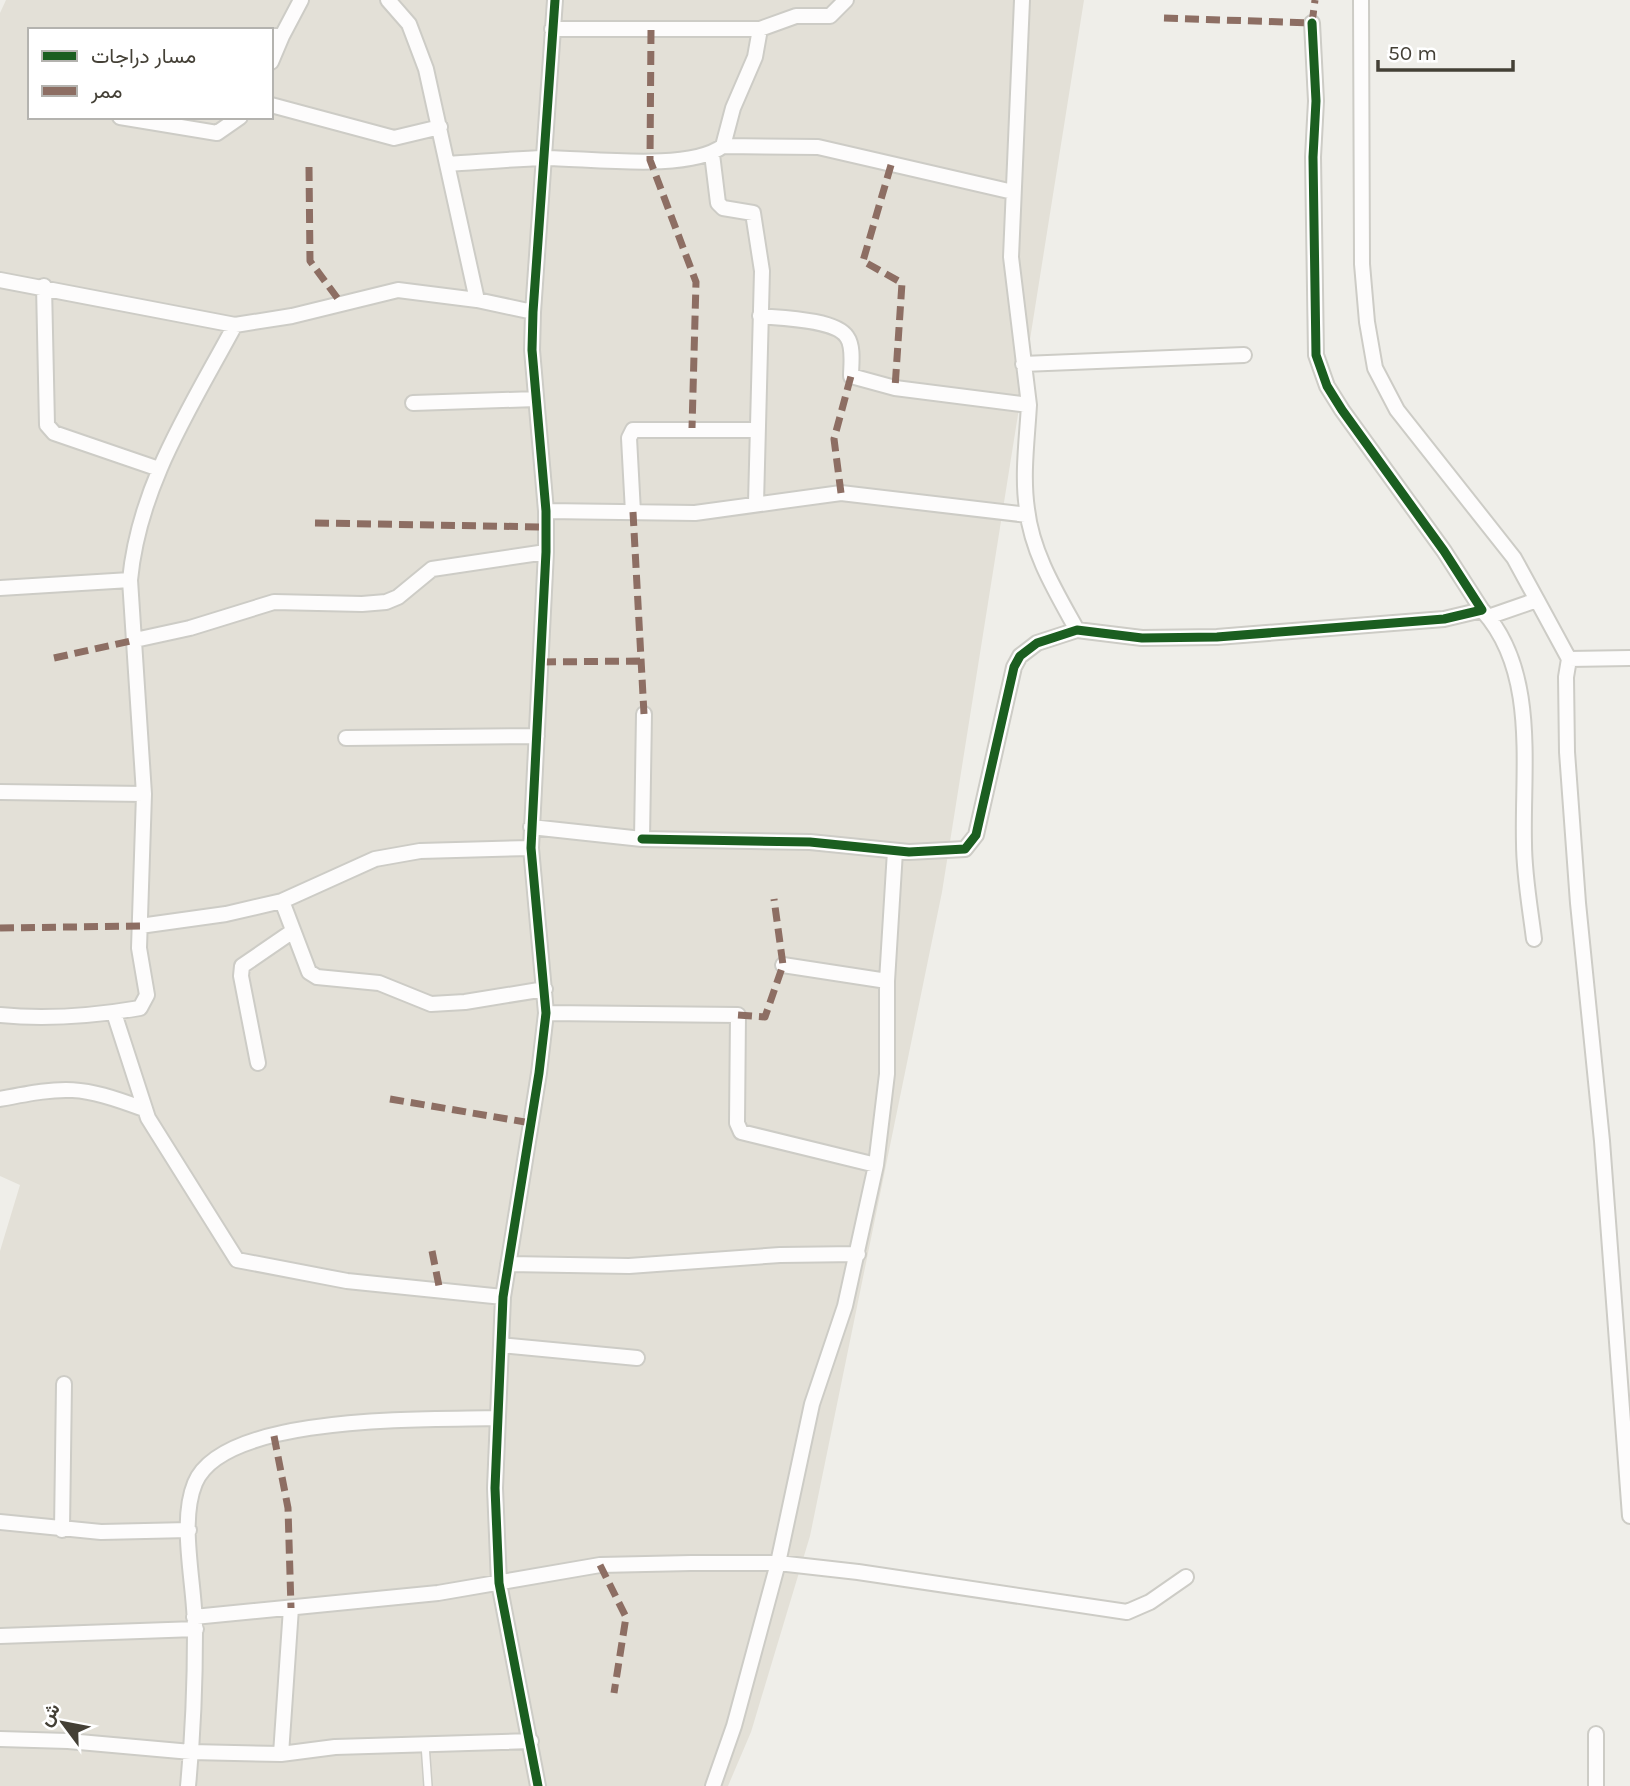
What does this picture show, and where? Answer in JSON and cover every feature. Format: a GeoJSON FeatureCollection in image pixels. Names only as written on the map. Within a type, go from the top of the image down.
{"type":"FeatureCollection","features":[{"type":"Feature","properties":{"kind":"street"},"geometry":{"type":"LineString","coordinates":[[276,36],[302,0]]}},
{"type":"Feature","properties":{"kind":"street"},"geometry":{"type":"LineString","coordinates":[[388,0],[409,24],[418,42],[440,127],[477,300]]}},
{"type":"Feature","properties":{"kind":"street"},"geometry":{"type":"LineString","coordinates":[[538,1786],[499,1583],[495,1488],[503,1297],[546,1013],[531,848],[546,552],[546,511],[536,399],[533,312],[555,0]]}},
{"type":"Feature","properties":{"kind":"street"},"geometry":{"type":"LineString","coordinates":[[552,29],[760,29],[796,16],[830,16],[846,0]]}},
{"type":"Feature","properties":{"kind":"street"},"geometry":{"type":"LineString","coordinates":[[1022,0],[1020,101],[1011,257],[1029,405],[1025,485],[1028,515],[1040,558],[1077,630]]}},
{"type":"Feature","properties":{"kind":"street"},"geometry":{"type":"LineString","coordinates":[[1361,0],[1362,264],[1368,335],[1376,368],[1397,410],[1514,558],[1569,659],[1566,677],[1567,752],[1578,903],[1602,1141],[1630,1517]]}},
{"type":"Feature","properties":{"kind":"street"},"geometry":{"type":"LineString","coordinates":[[1312,23],[1316,70],[1313,157],[1316,355],[1327,386],[1342,410],[1444,551],[1512,662],[1524,732],[1524,847],[1534,939]]}},
{"type":"Feature","properties":{"kind":"street"},"geometry":{"type":"LineString","coordinates":[[756,503],[762,271],[755,217],[750,211],[723,208],[718,203],[717,150],[755,57],[760,29]]}},
{"type":"Feature","properties":{"kind":"street"},"geometry":{"type":"LineString","coordinates":[[273,106],[394,138],[440,127]]}},
{"type":"Feature","properties":{"kind":"street"},"geometry":{"type":"LineString","coordinates":[[132,119],[217,133],[237,119]]}},
{"type":"Feature","properties":{"kind":"street"},"geometry":{"type":"LineString","coordinates":[[448,164],[543,158],[650,160],[717,150],[818,147],[1013,192]]}},
{"type":"Feature","properties":{"kind":"street"},"geometry":{"type":"LineString","coordinates":[[0,280],[44,286],[235,325],[292,316],[398,289],[477,300],[533,312]]}},
{"type":"Feature","properties":{"kind":"street"},"geometry":{"type":"LineString","coordinates":[[44,286],[47,425],[54,433],[159,469]]}},
{"type":"Feature","properties":{"kind":"street"},"geometry":{"type":"LineString","coordinates":[[760,316],[822,324],[840,331],[846,335],[850,346],[851,376],[895,388],[1029,405]]}},
{"type":"Feature","properties":{"kind":"street"},"geometry":{"type":"LineString","coordinates":[[0,1015],[53,1019],[114,1013],[140,1009],[146,1000],[140,926],[145,794],[130,580],[137,534],[159,469],[235,325]]}},
{"type":"Feature","properties":{"kind":"street"},"geometry":{"type":"LineString","coordinates":[[1023,364],[1244,355]]}},
{"type":"Feature","properties":{"kind":"street"},"geometry":{"type":"LineString","coordinates":[[412,403],[536,399]]}},
{"type":"Feature","properties":{"kind":"street"},"geometry":{"type":"LineString","coordinates":[[633,512],[629,438],[633,430],[756,430]]}},
{"type":"Feature","properties":{"kind":"street"},"geometry":{"type":"LineString","coordinates":[[546,511],[709,513],[756,503],[841,493],[1028,515]]}},
{"type":"Feature","properties":{"kind":"street"},"geometry":{"type":"LineString","coordinates":[[135,640],[190,628],[274,602],[386,602],[404,592],[432,569],[546,552]]}},
{"type":"Feature","properties":{"kind":"street"},"geometry":{"type":"LineString","coordinates":[[0,588],[130,580]]}},
{"type":"Feature","properties":{"kind":"street"},"geometry":{"type":"LineString","coordinates":[[531,827],[642,839],[818,842],[895,851],[952,852],[965,849],[976,835],[1002,718],[1020,656],[1037,643],[1077,630],[1142,638],[1204,638],[1444,619],[1485,614],[1537,600]]}},
{"type":"Feature","properties":{"kind":"street"},"geometry":{"type":"LineString","coordinates":[[1569,659],[1630,658]]}},
{"type":"Feature","properties":{"kind":"street"},"geometry":{"type":"LineString","coordinates":[[642,839],[644,714]]}},
{"type":"Feature","properties":{"kind":"street"},"geometry":{"type":"LineString","coordinates":[[346,738],[537,736]]}},
{"type":"Feature","properties":{"kind":"street"},"geometry":{"type":"LineString","coordinates":[[0,792],[145,794]]}},
{"type":"Feature","properties":{"kind":"street"},"geometry":{"type":"LineString","coordinates":[[140,926],[226,914],[282,901],[375,859],[430,850],[531,848]]}},
{"type":"Feature","properties":{"kind":"street"},"geometry":{"type":"LineString","coordinates":[[713,1786],[734,1726],[778,1563],[812,1404],[845,1306],[876,1165],[887,1074],[887,981],[895,851]]}},
{"type":"Feature","properties":{"kind":"street"},"geometry":{"type":"LineString","coordinates":[[282,901],[313,975],[379,984],[425,1003],[465,1002],[545,989]]}},
{"type":"Feature","properties":{"kind":"street"},"geometry":{"type":"LineString","coordinates":[[257,1063],[241,976],[242,966],[293,931]]}},
{"type":"Feature","properties":{"kind":"street"},"geometry":{"type":"LineString","coordinates":[[783,965],[887,981]]}},
{"type":"Feature","properties":{"kind":"street"},"geometry":{"type":"LineString","coordinates":[[114,1013],[144,1109],[237,1260],[347,1281],[503,1297]]}},
{"type":"Feature","properties":{"kind":"street"},"geometry":{"type":"LineString","coordinates":[[546,1013],[738,1015],[737,1123],[741,1132],[876,1165]]}},
{"type":"Feature","properties":{"kind":"street"},"geometry":{"type":"LineString","coordinates":[[0,1099],[73,1088],[109,1096],[144,1109]]}},
{"type":"Feature","properties":{"kind":"street"},"geometry":{"type":"LineString","coordinates":[[508,1264],[629,1266],[780,1255],[858,1254]]}},
{"type":"Feature","properties":{"kind":"street"},"geometry":{"type":"LineString","coordinates":[[501,1345],[637,1358]]}},
{"type":"Feature","properties":{"kind":"street"},"geometry":{"type":"LineString","coordinates":[[62,1530],[64,1384]]}},
{"type":"Feature","properties":{"kind":"street"},"geometry":{"type":"LineString","coordinates":[[188,1786],[195,1623],[189,1530],[195,1483],[203,1470],[227,1452],[274,1436],[319,1426],[497,1418]]}},
{"type":"Feature","properties":{"kind":"street"},"geometry":{"type":"LineString","coordinates":[[0,1522],[101,1532],[189,1530]]}},
{"type":"Feature","properties":{"kind":"street"},"geometry":{"type":"LineString","coordinates":[[0,1636],[195,1623],[291,1608],[499,1583],[600,1565],[778,1563],[858,1572],[1120,1612],[1137,1609],[1186,1577]]}},
{"type":"Feature","properties":{"kind":"street"},"geometry":{"type":"LineString","coordinates":[[281,1754],[291,1608]]}},
{"type":"Feature","properties":{"kind":"street"},"geometry":{"type":"LineString","coordinates":[[1596,1734],[1596,1786]]}},
{"type":"Feature","properties":{"kind":"street"},"geometry":{"type":"LineString","coordinates":[[0,1739],[68,1741],[191,1752],[281,1754],[335,1747],[531,1741]]}},
{"type":"Feature","properties":{"kind":"lane"},"geometry":{"type":"LineString","coordinates":[[425,1743],[428,1786]]}},
{"type":"Feature","properties":{"kind":"shaded area"},"geometry":{"type":"Polygon","coordinates":[[[6,0],[1084,0],[942,892],[810,1536],[751,1732],[728,1786],[0,1786],[0,1251],[20,1185],[0,1176],[0,13],[6,0]]]}},
{"type":"Feature","properties":{"kind":"marked path"},"geometry":{"type":"LineString","coordinates":[[1164,18],[1312,23],[1315,0]]}},
{"type":"Feature","properties":{"kind":"marked path"},"geometry":{"type":"LineString","coordinates":[[651,30],[650,160],[696,282],[692,428]]}},
{"type":"Feature","properties":{"kind":"marked path"},"geometry":{"type":"LineString","coordinates":[[891,165],[863,261],[902,283],[895,388]]}},
{"type":"Feature","properties":{"kind":"marked path"},"geometry":{"type":"LineString","coordinates":[[309,167],[310,261],[341,303]]}},
{"type":"Feature","properties":{"kind":"marked path"},"geometry":{"type":"LineString","coordinates":[[841,493],[834,439],[851,376]]}},
{"type":"Feature","properties":{"kind":"marked path"},"geometry":{"type":"LineString","coordinates":[[633,512],[644,714]]}},
{"type":"Feature","properties":{"kind":"marked path"},"geometry":{"type":"LineString","coordinates":[[315,523],[546,527]]}},
{"type":"Feature","properties":{"kind":"marked path"},"geometry":{"type":"LineString","coordinates":[[54,658],[135,640]]}},
{"type":"Feature","properties":{"kind":"marked path"},"geometry":{"type":"LineString","coordinates":[[542,662],[640,661]]}},
{"type":"Feature","properties":{"kind":"marked path"},"geometry":{"type":"LineString","coordinates":[[738,1015],[765,1017],[783,965],[774,899]]}},
{"type":"Feature","properties":{"kind":"marked path"},"geometry":{"type":"LineString","coordinates":[[0,928],[140,926]]}},
{"type":"Feature","properties":{"kind":"marked path"},"geometry":{"type":"LineString","coordinates":[[390,1099],[531,1123]]}},
{"type":"Feature","properties":{"kind":"marked path"},"geometry":{"type":"LineString","coordinates":[[432,1251],[440,1291]]}},
{"type":"Feature","properties":{"kind":"marked path"},"geometry":{"type":"LineString","coordinates":[[274,1436],[288,1508],[291,1608]]}},
{"type":"Feature","properties":{"kind":"marked path"},"geometry":{"type":"LineString","coordinates":[[600,1565],[626,1617],[614,1693]]}},
{"type":"Feature","properties":{"kind":"cycle path"},"geometry":{"type":"LineString","coordinates":[[538,1786],[499,1583],[495,1488],[503,1297],[546,1013],[531,848],[546,552],[546,511],[532,350],[555,0]]}},
{"type":"Feature","properties":{"kind":"cycle path"},"geometry":{"type":"LineString","coordinates":[[642,839],[810,842],[909,852],[965,849],[976,835],[1014,667],[1020,656],[1037,643],[1077,630],[1142,638],[1217,637],[1444,619],[1482,610],[1444,551],[1342,410],[1327,386],[1316,355],[1313,157],[1316,101],[1312,23]]}}]}
